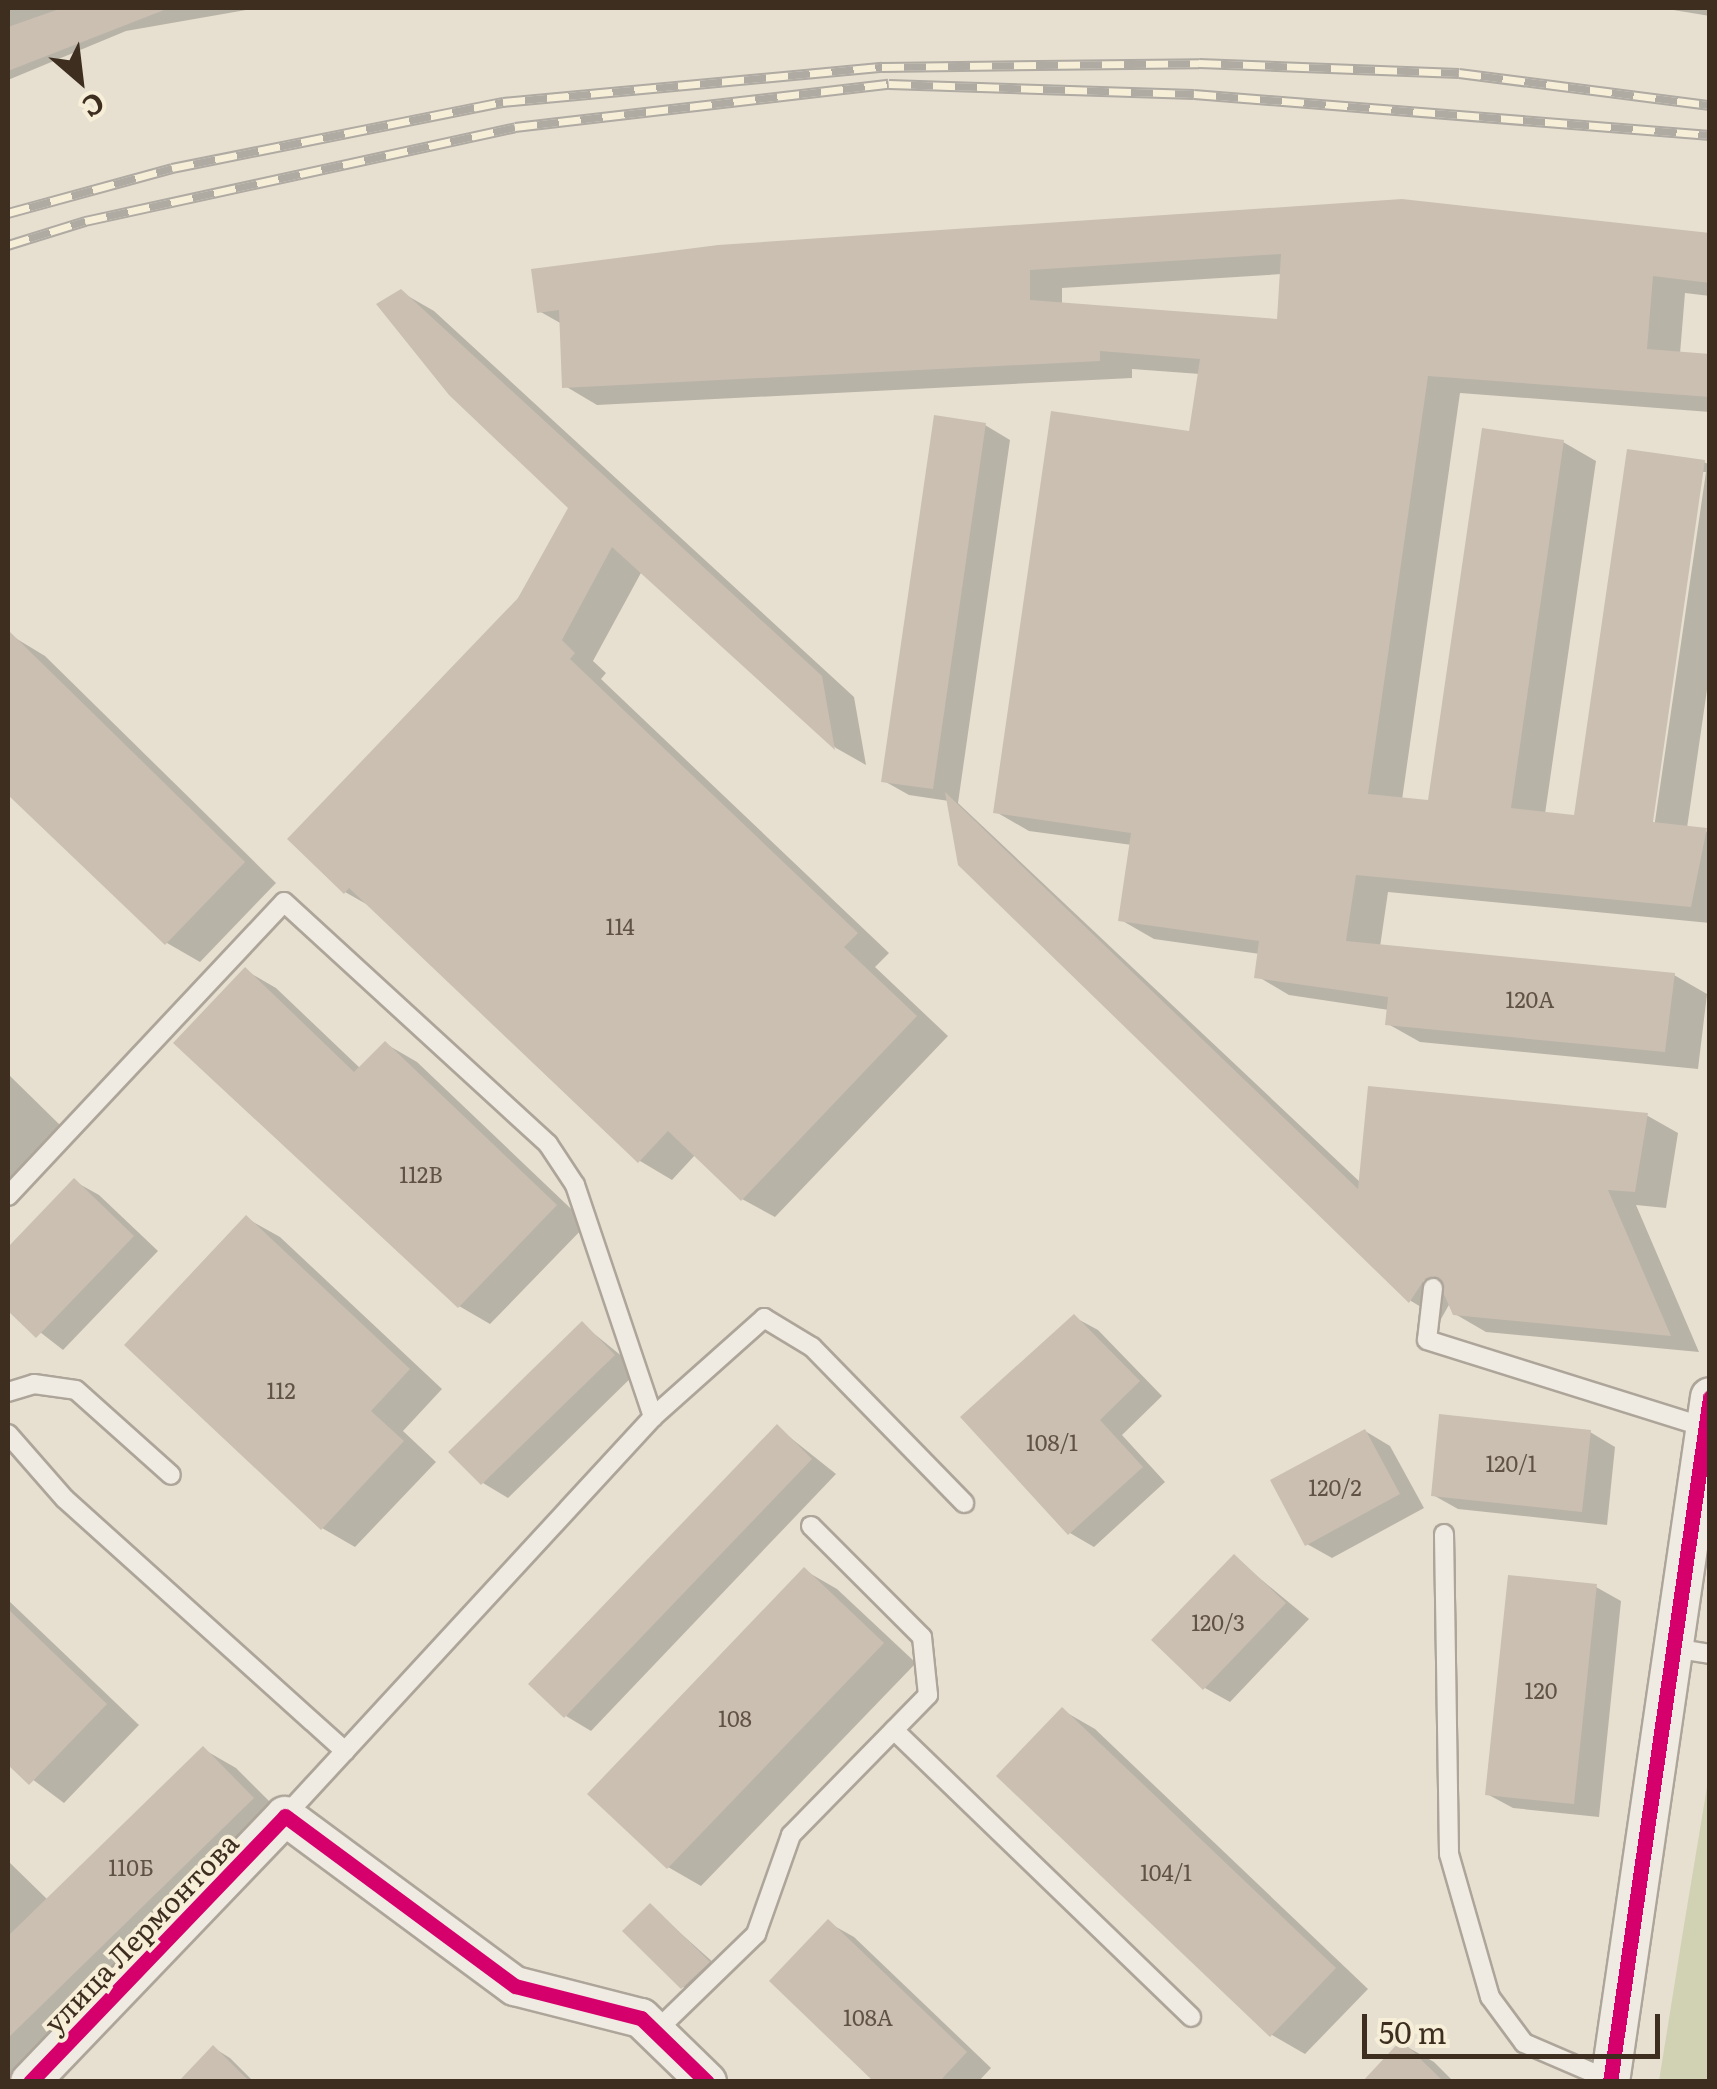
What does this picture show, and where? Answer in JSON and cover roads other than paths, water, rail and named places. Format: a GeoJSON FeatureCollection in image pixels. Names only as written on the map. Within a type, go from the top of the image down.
{"type":"FeatureCollection","features":[{"type":"Feature","properties":{"kind":"street"},"geometry":{"type":"LineString","coordinates":[[1610,2080],[1691,1651],[1706,1411]]}},
{"type":"Feature","properties":{"kind":"street"},"geometry":{"type":"LineString","coordinates":[[285,1816],[515,1986],[640,2018],[707,2082]]}},
{"type":"Feature","properties":{"kind":"street","name":"улица Лермонтова"},"geometry":{"type":"LineString","coordinates":[[30,2082],[285,1816]]}},
{"type":"Feature","properties":{"kind":"lane"},"geometry":{"type":"LineString","coordinates":[[8,1196],[284,902],[548,1144],[575,1185],[653,1417]]}},
{"type":"Feature","properties":{"kind":"lane"},"geometry":{"type":"LineString","coordinates":[[1433,1288],[1428,1340],[1706,1411]]}},
{"type":"Feature","properties":{"kind":"lane"},"geometry":{"type":"LineString","coordinates":[[285,1816],[653,1417],[764,1318],[812,1347],[964,1503]]}},
{"type":"Feature","properties":{"kind":"lane"},"geometry":{"type":"LineString","coordinates":[[8,1392],[34,1384],[76,1390],[170,1474]]}},
{"type":"Feature","properties":{"kind":"lane"},"geometry":{"type":"LineString","coordinates":[[8,1434],[12,1447],[345,1751]]}},
{"type":"Feature","properties":{"kind":"lane"},"geometry":{"type":"LineString","coordinates":[[655,2032],[756,1934],[791,1835],[928,1696],[922,1637],[810,1526]]}},
{"type":"Feature","properties":{"kind":"lane"},"geometry":{"type":"LineString","coordinates":[[1444,1534],[1449,1854],[1490,1997],[1524,2043],[1610,2080]]}},
{"type":"Feature","properties":{"kind":"lane"},"geometry":{"type":"LineString","coordinates":[[894,1730],[1191,2017]]}},
{"type":"Feature","properties":{"kind":"railway"},"geometry":{"type":"LineString","coordinates":[[8,213],[172,168],[503,102],[882,67],[1199,63],[1459,73],[1710,105]]}},
{"type":"Feature","properties":{"kind":"railway"},"geometry":{"type":"LineString","coordinates":[[8,245],[85,221],[515,127],[889,84],[1194,94],[1710,135]]}}]}
